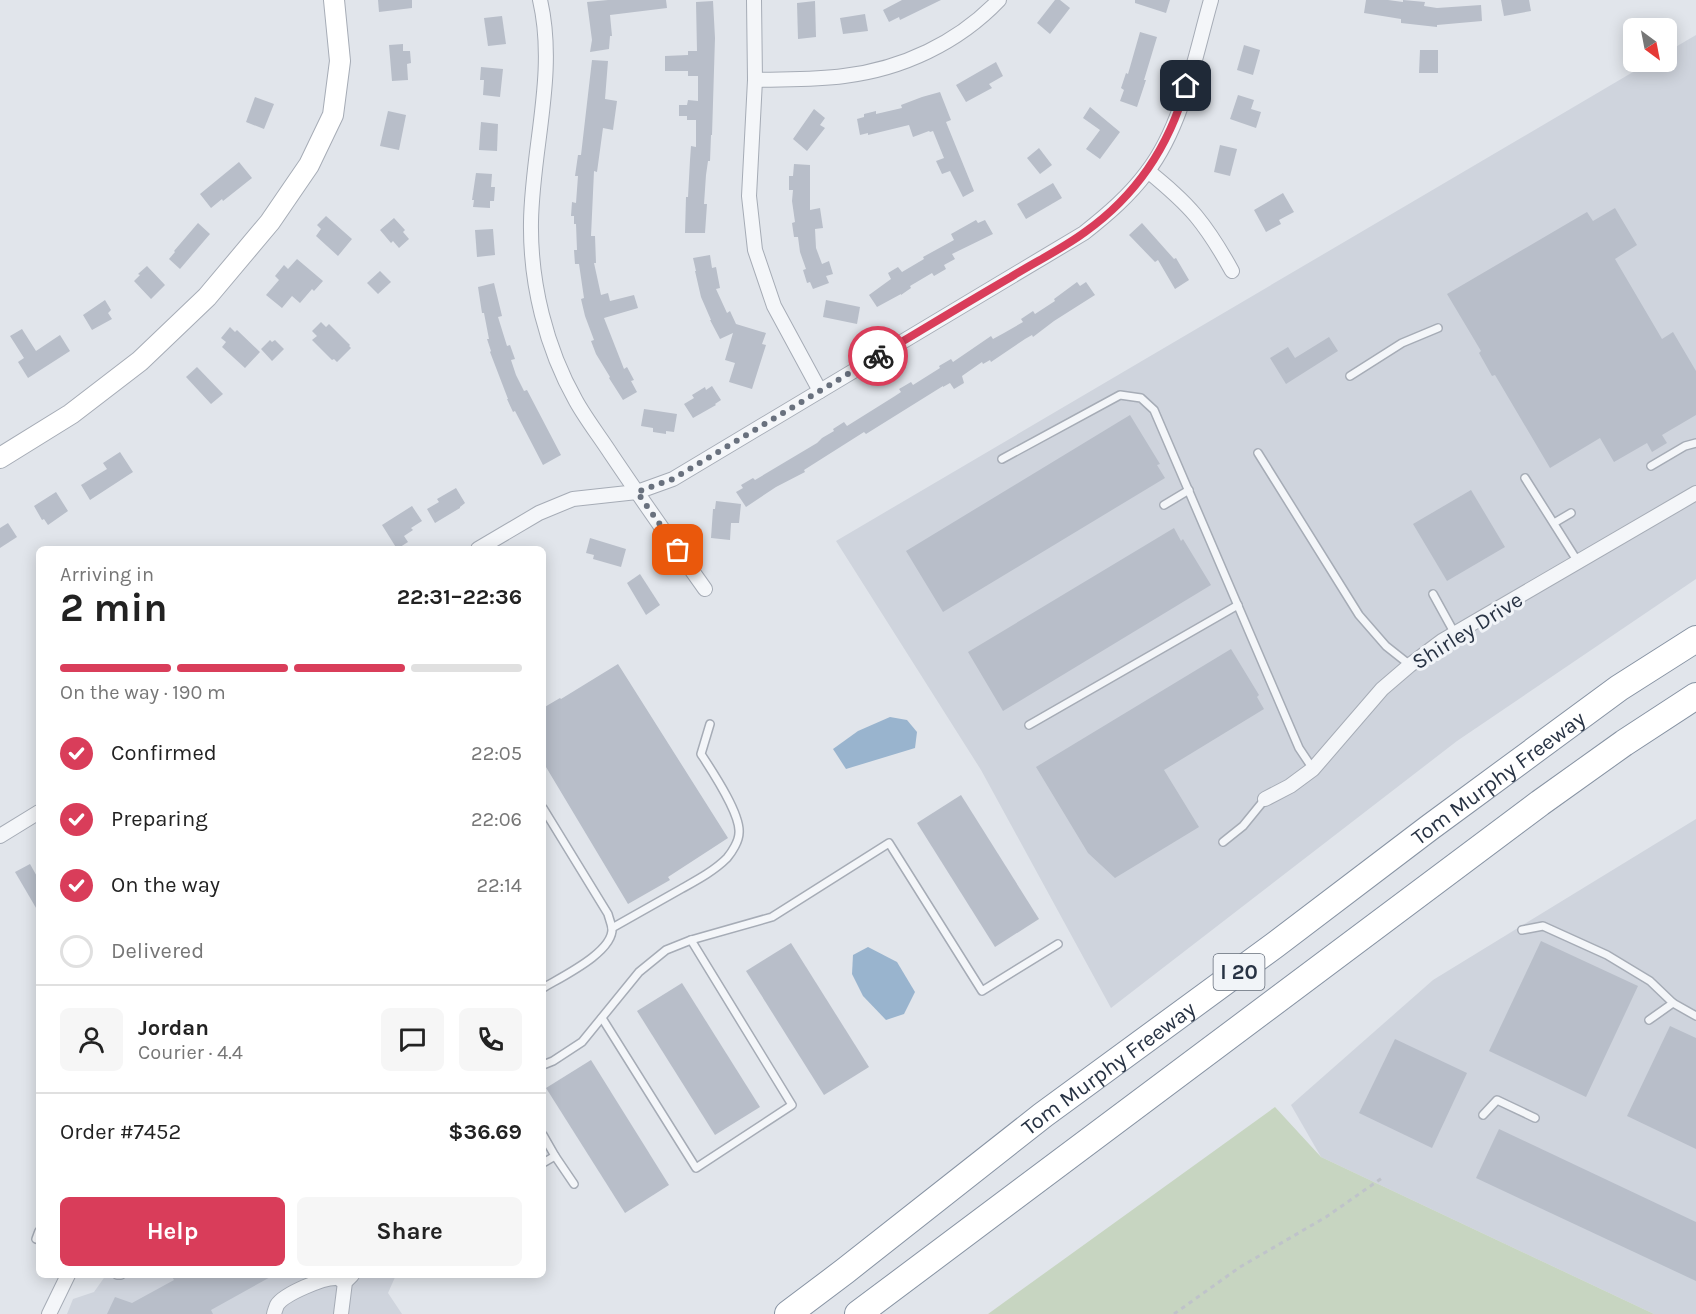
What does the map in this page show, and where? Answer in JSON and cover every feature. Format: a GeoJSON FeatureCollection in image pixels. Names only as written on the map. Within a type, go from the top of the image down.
{"type":"FeatureCollection","features":[{"type":"Feature","properties":{"kind":"highway","name":"Tom Murphy Freeway"},"geometry":{"type":"LineString","coordinates":[[788,1314],[845,1272],[1043,1115],[1275,945],[1428,828],[1619,688],[1696,639]]}},
{"type":"Feature","properties":{"kind":"highway","name":"Tom Murphy Freeway"},"geometry":{"type":"LineString","coordinates":[[858,1314],[1540,802],[1696,696]]}},
{"type":"Feature","properties":{"kind":"street"},"geometry":{"type":"LineString","coordinates":[[0,458],[71,414],[140,361],[207,297],[270,222],[309,165],[333,114],[340,61],[334,0]]}},
{"type":"Feature","properties":{"kind":"street"},"geometry":{"type":"LineString","coordinates":[[540,0],[543,13],[546,68],[531,223],[535,276],[544,322],[559,365],[576,402],[705,589]]}},
{"type":"Feature","properties":{"kind":"street"},"geometry":{"type":"LineString","coordinates":[[754,0],[755,80],[749,196],[755,250],[774,306],[820,391]]}},
{"type":"Feature","properties":{"kind":"street"},"geometry":{"type":"LineString","coordinates":[[755,80],[844,76],[894,65],[924,54],[956,36],[999,0]]}},
{"type":"Feature","properties":{"kind":"street"},"geometry":{"type":"LineString","coordinates":[[483,546],[539,513],[573,499],[637,492],[673,479],[1084,233],[1117,206],[1148,171],[1167,141],[1180,108],[1211,0]]}},
{"type":"Feature","properties":{"kind":"street"},"geometry":{"type":"LineString","coordinates":[[1148,171],[1196,215],[1216,242],[1232,270]]}},
{"type":"Feature","properties":{"kind":"street","name":"Shirley Drive"},"geometry":{"type":"LineString","coordinates":[[1265,799],[1290,786],[1313,769],[1382,689],[1410,664],[1455,634],[1696,493]]}},
{"type":"Feature","properties":{"kind":"street"},"geometry":{"type":"LineString","coordinates":[[0,836],[36,814]]}},
{"type":"Feature","properties":{"kind":"street"},"geometry":{"type":"LineString","coordinates":[[49,1314],[67,1278]]}},
{"type":"Feature","properties":{"kind":"street"},"geometry":{"type":"LineString","coordinates":[[274,1314],[277,1305],[287,1296],[325,1280],[337,1278],[349,1279],[341,1314]]}},
{"type":"Feature","properties":{"kind":"lane"},"geometry":{"type":"LineString","coordinates":[[1350,376],[1402,343],[1438,328]]}},
{"type":"Feature","properties":{"kind":"lane"},"geometry":{"type":"LineString","coordinates":[[1002,459],[1120,395],[1141,398],[1154,410],[1299,748],[1313,769]]}},
{"type":"Feature","properties":{"kind":"lane"},"geometry":{"type":"LineString","coordinates":[[1651,466],[1685,446],[1696,443]]}},
{"type":"Feature","properties":{"kind":"lane"},"geometry":{"type":"LineString","coordinates":[[1258,453],[1359,615],[1386,646],[1410,664]]}},
{"type":"Feature","properties":{"kind":"lane"},"geometry":{"type":"LineString","coordinates":[[1525,478],[1578,562]]}},
{"type":"Feature","properties":{"kind":"lane"},"geometry":{"type":"LineString","coordinates":[[1164,505],[1189,489]]}},
{"type":"Feature","properties":{"kind":"lane"},"geometry":{"type":"LineString","coordinates":[[1554,523],[1571,513]]}},
{"type":"Feature","properties":{"kind":"lane"},"geometry":{"type":"LineString","coordinates":[[1433,594],[1455,634]]}},
{"type":"Feature","properties":{"kind":"lane"},"geometry":{"type":"LineString","coordinates":[[1029,725],[1238,605]]}},
{"type":"Feature","properties":{"kind":"lane"},"geometry":{"type":"LineString","coordinates":[[612,928],[711,871],[728,857],[740,835],[735,814],[701,754],[710,724]]}},
{"type":"Feature","properties":{"kind":"lane"},"geometry":{"type":"LineString","coordinates":[[1222,842],[1243,826],[1265,799]]}},
{"type":"Feature","properties":{"kind":"lane"},"geometry":{"type":"LineString","coordinates":[[546,813],[608,914],[612,928],[610,936],[598,955],[546,986]]}},
{"type":"Feature","properties":{"kind":"lane"},"geometry":{"type":"LineString","coordinates":[[546,1064],[582,1042],[639,972],[666,950],[691,940],[772,917],[889,843],[982,991],[1058,944]]}},
{"type":"Feature","properties":{"kind":"lane"},"geometry":{"type":"LineString","coordinates":[[1522,930],[1543,926],[1607,955],[1650,981],[1673,1003],[1696,1016]]}},
{"type":"Feature","properties":{"kind":"lane"},"geometry":{"type":"LineString","coordinates":[[602,1018],[696,1168],[792,1106],[691,940]]}},
{"type":"Feature","properties":{"kind":"lane"},"geometry":{"type":"LineString","coordinates":[[1649,1020],[1673,1003]]}},
{"type":"Feature","properties":{"kind":"lane"},"geometry":{"type":"LineString","coordinates":[[1483,1115],[1497,1100],[1535,1118]]}},
{"type":"Feature","properties":{"kind":"lane"},"geometry":{"type":"LineString","coordinates":[[546,1140],[574,1184]]}},
{"type":"Feature","properties":{"kind":"lane"},"geometry":{"type":"LineString","coordinates":[[546,1161],[555,1155]]}},
{"type":"Feature","properties":{"kind":"path"},"geometry":{"type":"LineString","coordinates":[[1173,1314],[1240,1267],[1326,1217],[1382,1178]]}},
{"type":"Feature","properties":{"kind":"shaded area"},"geometry":{"type":"Polygon","coordinates":[[[1696,35],[1696,579],[1457,741],[1111,1008],[981,770],[836,541],[1633,72],[1677,72],[1677,46],[1696,35]]]}},
{"type":"Feature","properties":{"kind":"shaded area"},"geometry":{"type":"Polygon","coordinates":[[[1696,819],[1696,1314],[1654,1314],[1321,1157],[1291,1105],[1433,980],[1696,819]]]}},
{"type":"Feature","properties":{"kind":"shaded area"},"geometry":{"type":"Polygon","coordinates":[[[104,1278],[395,1278],[388,1293],[402,1314],[67,1314],[73,1299],[94,1292],[104,1278]]]}},
{"type":"Feature","properties":{"kind":"green space"},"geometry":{"type":"Polygon","coordinates":[[[1275,1107],[1321,1157],[1654,1314],[988,1314],[1275,1107]]]}},
{"type":"Feature","properties":{"kind":"water"},"geometry":{"type":"Polygon","coordinates":[[[890,717],[907,720],[917,732],[915,748],[846,769],[833,749],[858,731],[890,717]]]}},
{"type":"Feature","properties":{"kind":"water"},"geometry":{"type":"Polygon","coordinates":[[[868,947],[897,962],[915,992],[904,1014],[886,1020],[863,996],[852,974],[853,955],[868,947]]]}},
{"type":"Feature","properties":{"kind":"building"},"geometry":{"type":"Polygon","coordinates":[[[378,0],[412,0],[412,8],[379,12],[378,0]]]}},
{"type":"Feature","properties":{"kind":"building"},"geometry":{"type":"Polygon","coordinates":[[[666,0],[667,8],[610,15],[612,36],[610,36],[609,49],[590,52],[592,40],[587,2],[666,0]]]}},
{"type":"Feature","properties":{"kind":"building"},"geometry":{"type":"Polygon","coordinates":[[[902,0],[941,0],[900,20],[899,17],[889,22],[883,10],[902,0]]]}},
{"type":"Feature","properties":{"kind":"building"},"geometry":{"type":"Polygon","coordinates":[[[1055,0],[1060,0],[1070,8],[1050,34],[1037,23],[1055,0]]]}},
{"type":"Feature","properties":{"kind":"building"},"geometry":{"type":"Polygon","coordinates":[[[1135,0],[1170,0],[1166,13],[1135,3],[1135,0]]]}},
{"type":"Feature","properties":{"kind":"building"},"geometry":{"type":"Polygon","coordinates":[[[1366,0],[1425,2],[1424,6],[1437,8],[1481,5],[1482,21],[1437,25],[1437,27],[1401,23],[1401,19],[1364,13],[1366,0]]]}},
{"type":"Feature","properties":{"kind":"building"},"geometry":{"type":"Polygon","coordinates":[[[1501,0],[1529,0],[1531,11],[1504,16],[1501,0]]]}},
{"type":"Feature","properties":{"kind":"building"},"geometry":{"type":"Polygon","coordinates":[[[713,1],[715,38],[712,135],[710,161],[708,161],[706,175],[705,233],[685,233],[691,146],[696,147],[696,120],[687,120],[687,116],[679,116],[679,105],[687,105],[688,100],[698,101],[698,76],[688,76],[688,71],[665,71],[665,56],[688,55],[688,51],[697,51],[696,2],[713,1]]]}},
{"type":"Feature","properties":{"kind":"building"},"geometry":{"type":"Polygon","coordinates":[[[815,1],[816,37],[798,39],[797,3],[815,1]]]}},
{"type":"Feature","properties":{"kind":"building"},"geometry":{"type":"Polygon","coordinates":[[[865,14],[868,31],[843,34],[840,18],[865,14]]]}},
{"type":"Feature","properties":{"kind":"building"},"geometry":{"type":"Polygon","coordinates":[[[502,16],[506,44],[488,46],[484,18],[502,16]]]}},
{"type":"Feature","properties":{"kind":"building"},"geometry":{"type":"Polygon","coordinates":[[[1140,32],[1157,37],[1137,107],[1120,101],[1124,90],[1121,88],[1126,73],[1128,74],[1140,32]]]}},
{"type":"Feature","properties":{"kind":"building"},"geometry":{"type":"Polygon","coordinates":[[[403,44],[403,51],[410,51],[411,63],[407,64],[408,80],[392,81],[389,45],[403,44]]]}},
{"type":"Feature","properties":{"kind":"building"},"geometry":{"type":"Polygon","coordinates":[[[1244,45],[1260,50],[1253,75],[1237,70],[1244,45]]]}},
{"type":"Feature","properties":{"kind":"building"},"geometry":{"type":"Polygon","coordinates":[[[1420,50],[1438,50],[1438,73],[1419,73],[1420,50]]]}},
{"type":"Feature","properties":{"kind":"building"},"geometry":{"type":"Polygon","coordinates":[[[592,60],[608,61],[605,99],[617,101],[613,130],[603,128],[597,172],[594,171],[591,236],[595,236],[596,263],[594,263],[601,295],[608,293],[610,301],[634,295],[638,308],[604,318],[624,369],[627,367],[637,392],[623,400],[609,378],[591,341],[594,340],[581,299],[584,298],[579,264],[575,264],[576,224],[574,224],[574,216],[571,216],[572,202],[576,203],[578,176],[575,176],[578,155],[581,155],[592,60]]]}},
{"type":"Feature","properties":{"kind":"building"},"geometry":{"type":"Polygon","coordinates":[[[996,62],[1003,76],[989,84],[992,88],[966,102],[956,85],[996,62]]]}},
{"type":"Feature","properties":{"kind":"building"},"geometry":{"type":"Polygon","coordinates":[[[481,67],[503,69],[500,97],[483,95],[484,80],[480,80],[481,67]]]}},
{"type":"Feature","properties":{"kind":"building"},"geometry":{"type":"Polygon","coordinates":[[[940,92],[951,120],[946,122],[974,191],[963,197],[950,171],[942,174],[936,161],[944,158],[933,131],[913,137],[909,125],[860,135],[857,119],[864,117],[864,114],[876,111],[876,114],[902,108],[901,105],[940,92]]]}},
{"type":"Feature","properties":{"kind":"building"},"geometry":{"type":"Polygon","coordinates":[[[1238,95],[1254,100],[1251,109],[1261,112],[1256,128],[1230,119],[1238,95]]]}},
{"type":"Feature","properties":{"kind":"building"},"geometry":{"type":"Polygon","coordinates":[[[255,97],[274,104],[264,129],[246,122],[255,97]]]}},
{"type":"Feature","properties":{"kind":"building"},"geometry":{"type":"Polygon","coordinates":[[[1090,107],[1120,132],[1100,159],[1086,149],[1100,130],[1083,118],[1090,107]]]}},
{"type":"Feature","properties":{"kind":"building"},"geometry":{"type":"Polygon","coordinates":[[[814,109],[825,118],[820,125],[825,128],[807,151],[793,139],[814,109]]]}},
{"type":"Feature","properties":{"kind":"building"},"geometry":{"type":"Polygon","coordinates":[[[388,111],[406,115],[399,150],[380,146],[388,111]]]}},
{"type":"Feature","properties":{"kind":"building"},"geometry":{"type":"Polygon","coordinates":[[[481,122],[498,124],[497,151],[479,150],[481,122]]]}},
{"type":"Feature","properties":{"kind":"building"},"geometry":{"type":"Polygon","coordinates":[[[1220,145],[1237,149],[1230,176],[1214,172],[1220,145]]]}},
{"type":"Feature","properties":{"kind":"building"},"geometry":{"type":"Polygon","coordinates":[[[1039,148],[1052,165],[1040,174],[1027,158],[1039,148]]]}},
{"type":"Feature","properties":{"kind":"building"},"geometry":{"type":"Polygon","coordinates":[[[239,162],[252,178],[211,208],[200,194],[239,162]]]}},
{"type":"Feature","properties":{"kind":"building"},"geometry":{"type":"Polygon","coordinates":[[[794,164],[810,165],[810,210],[820,208],[823,228],[815,229],[816,248],[822,264],[829,261],[833,274],[826,276],[829,283],[813,289],[810,282],[807,283],[803,270],[806,269],[798,237],[794,237],[793,190],[789,190],[789,176],[793,176],[794,164]]]}},
{"type":"Feature","properties":{"kind":"building"},"geometry":{"type":"Polygon","coordinates":[[[476,173],[492,174],[491,187],[495,187],[494,201],[490,201],[490,208],[473,207],[476,173]]]}},
{"type":"Feature","properties":{"kind":"building"},"geometry":{"type":"Polygon","coordinates":[[[1053,183],[1062,198],[1026,219],[1017,204],[1053,183]]]}},
{"type":"Feature","properties":{"kind":"building"},"geometry":{"type":"Polygon","coordinates":[[[1283,193],[1294,212],[1279,220],[1281,224],[1266,232],[1254,210],[1283,193]]]}},
{"type":"Feature","properties":{"kind":"building"},"geometry":{"type":"Polygon","coordinates":[[[1615,208],[1637,245],[1615,259],[1662,339],[1673,332],[1696,371],[1696,415],[1662,435],[1667,443],[1652,452],[1647,443],[1614,462],[1600,438],[1550,468],[1495,375],[1492,376],[1479,353],[1481,351],[1447,294],[1587,212],[1593,221],[1615,208]]]}},
{"type":"Feature","properties":{"kind":"building"},"geometry":{"type":"Polygon","coordinates":[[[326,216],[352,239],[338,256],[316,236],[321,229],[317,225],[326,216]]]}},
{"type":"Feature","properties":{"kind":"building"},"geometry":{"type":"Polygon","coordinates":[[[394,218],[405,230],[403,232],[409,239],[399,248],[393,241],[391,243],[380,230],[394,218]]]}},
{"type":"Feature","properties":{"kind":"building"},"geometry":{"type":"Polygon","coordinates":[[[976,220],[978,223],[985,220],[993,234],[952,254],[955,259],[944,265],[946,269],[934,276],[932,273],[910,286],[911,288],[901,295],[877,307],[869,295],[891,279],[888,273],[898,267],[902,272],[924,259],[923,257],[954,240],[951,234],[976,220]]]}},
{"type":"Feature","properties":{"kind":"building"},"geometry":{"type":"Polygon","coordinates":[[[198,223],[210,234],[180,269],[169,259],[198,223]]]}},
{"type":"Feature","properties":{"kind":"building"},"geometry":{"type":"Polygon","coordinates":[[[1142,223],[1174,259],[1176,258],[1189,280],[1175,289],[1158,260],[1155,262],[1129,235],[1142,223]]]}},
{"type":"Feature","properties":{"kind":"building"},"geometry":{"type":"Polygon","coordinates":[[[493,229],[495,255],[477,257],[475,230],[493,229]]]}},
{"type":"Feature","properties":{"kind":"building"},"geometry":{"type":"Polygon","coordinates":[[[710,255],[712,268],[716,267],[720,288],[716,289],[727,313],[730,311],[736,324],[766,333],[762,344],[766,345],[752,389],[729,382],[735,363],[725,360],[733,333],[720,339],[701,297],[693,258],[710,255]]]}},
{"type":"Feature","properties":{"kind":"building"},"geometry":{"type":"Polygon","coordinates":[[[297,259],[323,281],[314,291],[312,289],[300,303],[292,296],[282,308],[266,295],[279,280],[275,276],[284,265],[288,269],[297,259]]]}},
{"type":"Feature","properties":{"kind":"building"},"geometry":{"type":"Polygon","coordinates":[[[147,266],[165,285],[151,299],[134,281],[147,266]]]}},
{"type":"Feature","properties":{"kind":"building"},"geometry":{"type":"Polygon","coordinates":[[[380,271],[391,282],[378,294],[367,283],[380,271]]]}},
{"type":"Feature","properties":{"kind":"building"},"geometry":{"type":"Polygon","coordinates":[[[1077,282],[1080,286],[1086,282],[1095,295],[991,362],[990,360],[983,364],[982,362],[962,376],[964,383],[954,389],[950,383],[943,386],[866,434],[864,432],[804,470],[805,472],[776,487],[746,507],[736,492],[743,488],[741,485],[753,478],[755,480],[817,443],[844,422],[847,426],[895,396],[901,392],[899,389],[911,382],[913,385],[940,368],[939,366],[951,359],[953,362],[991,336],[993,339],[1023,322],[1021,319],[1033,311],[1035,314],[1055,301],[1054,299],[1077,282]]]}},
{"type":"Feature","properties":{"kind":"building"},"geometry":{"type":"Polygon","coordinates":[[[494,283],[502,316],[498,317],[507,346],[510,345],[515,359],[511,360],[516,375],[524,391],[527,390],[561,455],[543,465],[515,411],[513,412],[490,352],[478,287],[494,283]]]}},
{"type":"Feature","properties":{"kind":"building"},"geometry":{"type":"Polygon","coordinates":[[[105,300],[111,310],[108,313],[112,319],[92,330],[83,315],[105,300]]]}},
{"type":"Feature","properties":{"kind":"building"},"geometry":{"type":"Polygon","coordinates":[[[826,300],[860,307],[857,324],[823,317],[826,300]]]}},
{"type":"Feature","properties":{"kind":"building"},"geometry":{"type":"Polygon","coordinates":[[[321,322],[326,327],[329,324],[350,345],[351,348],[337,362],[332,360],[312,340],[317,336],[312,331],[321,322]]]}},
{"type":"Feature","properties":{"kind":"building"},"geometry":{"type":"Polygon","coordinates":[[[230,327],[235,332],[237,330],[260,352],[245,368],[222,347],[226,342],[221,338],[230,327]]]}},
{"type":"Feature","properties":{"kind":"building"},"geometry":{"type":"Polygon","coordinates":[[[22,329],[36,351],[60,335],[70,351],[28,378],[18,362],[24,358],[10,336],[22,329]]]}},
{"type":"Feature","properties":{"kind":"building"},"geometry":{"type":"Polygon","coordinates":[[[1329,337],[1338,351],[1286,384],[1270,358],[1288,347],[1295,358],[1329,337]]]}},
{"type":"Feature","properties":{"kind":"building"},"geometry":{"type":"Polygon","coordinates":[[[270,340],[272,342],[275,340],[284,349],[272,361],[261,349],[270,340]]]}},
{"type":"Feature","properties":{"kind":"building"},"geometry":{"type":"Polygon","coordinates":[[[197,367],[223,394],[211,404],[186,377],[197,367]]]}},
{"type":"Feature","properties":{"kind":"building"},"geometry":{"type":"Polygon","coordinates":[[[712,386],[721,400],[693,418],[684,404],[694,398],[692,395],[705,387],[706,390],[712,386]]]}},
{"type":"Feature","properties":{"kind":"building"},"geometry":{"type":"Polygon","coordinates":[[[644,409],[677,414],[674,432],[666,431],[666,434],[653,432],[653,428],[641,426],[644,409]]]}},
{"type":"Feature","properties":{"kind":"building"},"geometry":{"type":"Polygon","coordinates":[[[1130,415],[1160,464],[1157,465],[1165,478],[943,612],[906,551],[1130,415]]]}},
{"type":"Feature","properties":{"kind":"building"},"geometry":{"type":"Polygon","coordinates":[[[120,452],[133,472],[90,500],[81,485],[107,469],[103,463],[120,452]]]}},
{"type":"Feature","properties":{"kind":"building"},"geometry":{"type":"Polygon","coordinates":[[[456,488],[465,503],[435,523],[427,509],[439,502],[437,499],[456,488]]]}},
{"type":"Feature","properties":{"kind":"building"},"geometry":{"type":"Polygon","coordinates":[[[1471,490],[1505,547],[1447,581],[1413,524],[1471,490]]]}},
{"type":"Feature","properties":{"kind":"building"},"geometry":{"type":"Polygon","coordinates":[[[56,492],[68,511],[48,525],[44,519],[42,520],[34,506],[56,492]]]}},
{"type":"Feature","properties":{"kind":"building"},"geometry":{"type":"Polygon","coordinates":[[[716,501],[741,504],[739,523],[731,523],[730,540],[711,538],[713,509],[715,509],[716,501]]]}},
{"type":"Feature","properties":{"kind":"building"},"geometry":{"type":"Polygon","coordinates":[[[412,506],[422,521],[404,536],[408,542],[402,546],[395,546],[382,525],[412,506]]]}},
{"type":"Feature","properties":{"kind":"building"},"geometry":{"type":"Polygon","coordinates":[[[8,523],[17,537],[0,548],[0,528],[8,523]]]}},
{"type":"Feature","properties":{"kind":"building"},"geometry":{"type":"Polygon","coordinates":[[[1174,528],[1211,585],[1003,711],[968,652],[1174,528]]]}},
{"type":"Feature","properties":{"kind":"building"},"geometry":{"type":"Polygon","coordinates":[[[590,538],[626,549],[621,567],[593,559],[594,555],[586,553],[590,538]]]}},
{"type":"Feature","properties":{"kind":"building"},"geometry":{"type":"Polygon","coordinates":[[[640,574],[660,605],[646,615],[627,583],[640,574]]]}},
{"type":"Feature","properties":{"kind":"building"},"geometry":{"type":"Polygon","coordinates":[[[1231,649],[1259,695],[1257,697],[1264,709],[1164,770],[1199,827],[1115,878],[1088,853],[1036,767],[1231,649]]]}},
{"type":"Feature","properties":{"kind":"building"},"geometry":{"type":"Polygon","coordinates":[[[618,664],[728,838],[668,877],[670,880],[628,904],[546,767],[546,706],[618,664]]]}},
{"type":"Feature","properties":{"kind":"building"},"geometry":{"type":"Polygon","coordinates":[[[961,795],[1039,919],[995,947],[917,823],[961,795]]]}},
{"type":"Feature","properties":{"kind":"building"},"geometry":{"type":"Polygon","coordinates":[[[30,864],[36,875],[36,908],[15,872],[30,864]]]}},
{"type":"Feature","properties":{"kind":"building"},"geometry":{"type":"Polygon","coordinates":[[[1541,941],[1638,986],[1586,1097],[1489,1051],[1541,941]]]}},
{"type":"Feature","properties":{"kind":"building"},"geometry":{"type":"Polygon","coordinates":[[[791,943],[869,1067],[824,1095],[746,971],[791,943]]]}},
{"type":"Feature","properties":{"kind":"building"},"geometry":{"type":"Polygon","coordinates":[[[682,983],[760,1107],[715,1135],[637,1011],[682,983]]]}},
{"type":"Feature","properties":{"kind":"building"},"geometry":{"type":"Polygon","coordinates":[[[1670,1026],[1696,1038],[1696,1149],[1627,1116],[1670,1026]]]}},
{"type":"Feature","properties":{"kind":"building"},"geometry":{"type":"Polygon","coordinates":[[[1395,1039],[1467,1073],[1432,1148],[1359,1113],[1395,1039]]]}},
{"type":"Feature","properties":{"kind":"building"},"geometry":{"type":"Polygon","coordinates":[[[591,1060],[669,1185],[625,1213],[546,1088],[591,1060]]]}},
{"type":"Feature","properties":{"kind":"building"},"geometry":{"type":"Polygon","coordinates":[[[1499,1129],[1696,1222],[1696,1281],[1476,1178],[1499,1129]]]}},
{"type":"Feature","properties":{"kind":"building"},"geometry":{"type":"Polygon","coordinates":[[[173,1278],[269,1278],[211,1310],[213,1314],[107,1314],[115,1297],[132,1303],[174,1280],[173,1278]]]}},
{"type":"Feature","properties":{"kind":"way so far"},"geometry":{"type":"LineString","coordinates":[[678,550],[637,492],[673,479],[878,356]]}},
{"type":"Feature","properties":{"kind":"route"},"geometry":{"type":"LineString","coordinates":[[878,356],[1084,233],[1117,206],[1148,171],[1167,141],[1186,86]]}}]}
